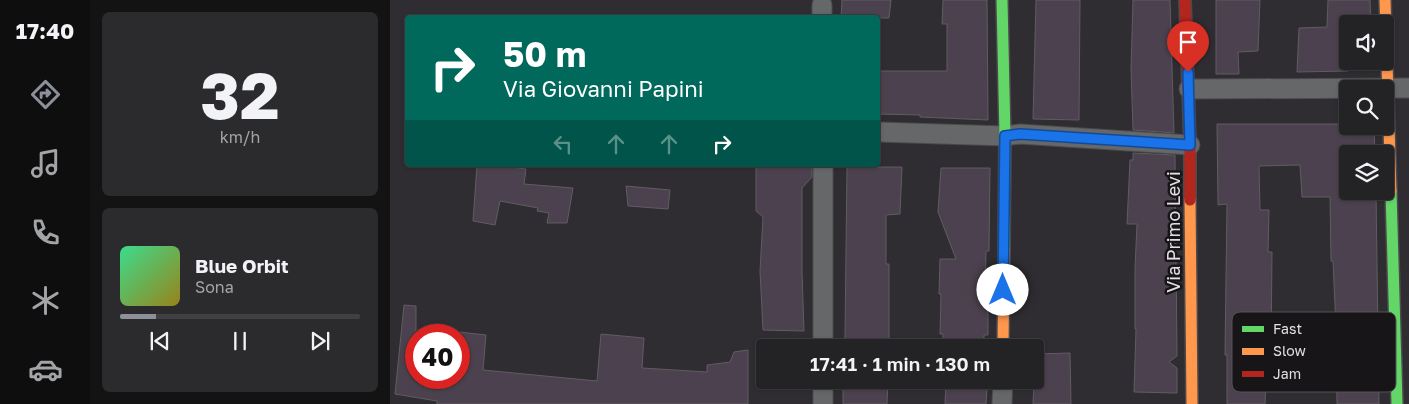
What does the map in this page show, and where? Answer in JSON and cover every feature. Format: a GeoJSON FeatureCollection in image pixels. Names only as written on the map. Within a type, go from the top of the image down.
{"type":"FeatureCollection","features":[{"type":"Feature","properties":{"kind":"street"},"geometry":{"type":"LineString","coordinates":[[1002,0],[1005,136],[1003,339]]}},
{"type":"Feature","properties":{"kind":"street","name":"Via Primo Levi"},"geometry":{"type":"LineString","coordinates":[[1185,0],[1190,145],[1192,404]]}},
{"type":"Feature","properties":{"kind":"street"},"geometry":{"type":"LineString","coordinates":[[1385,0],[1388,80]]}},
{"type":"Feature","properties":{"kind":"street"},"geometry":{"type":"LineString","coordinates":[[1188,90],[1339,88]]}},
{"type":"Feature","properties":{"kind":"street"},"geometry":{"type":"LineString","coordinates":[[1394,88],[1409,88]]}},
{"type":"Feature","properties":{"kind":"street"},"geometry":{"type":"LineString","coordinates":[[880,132],[1005,136],[1020,134],[1190,145]]}},
{"type":"Feature","properties":{"kind":"street"},"geometry":{"type":"LineString","coordinates":[[1389,135],[1394,312]]}},
{"type":"Feature","properties":{"kind":"street"},"geometry":{"type":"LineString","coordinates":[[823,167],[823,339]]}},
{"type":"Feature","properties":{"kind":"street"},"geometry":{"type":"LineString","coordinates":[[1396,369],[1397,404]]}},
{"type":"Feature","properties":{"kind":"street"},"geometry":{"type":"LineString","coordinates":[[823,389],[823,404]]}},
{"type":"Feature","properties":{"kind":"street"},"geometry":{"type":"LineString","coordinates":[[1002,389],[1002,404]]}},
{"type":"Feature","properties":{"kind":"building"},"geometry":{"type":"Polygon","coordinates":[[[842,0],[891,0],[889,18],[880,18],[880,15],[841,15],[842,0]]]}},
{"type":"Feature","properties":{"kind":"building"},"geometry":{"type":"Polygon","coordinates":[[[943,0],[987,0],[988,120],[880,114],[880,71],[947,71],[947,24],[942,24],[943,0]]]}},
{"type":"Feature","properties":{"kind":"building"},"geometry":{"type":"Polygon","coordinates":[[[1036,0],[1080,0],[1079,120],[1033,119],[1036,0]]]}},
{"type":"Feature","properties":{"kind":"building"},"geometry":{"type":"Polygon","coordinates":[[[1133,0],[1170,0],[1174,133],[1133,130],[1131,68],[1133,0]]]}},
{"type":"Feature","properties":{"kind":"building"},"geometry":{"type":"Polygon","coordinates":[[[1216,0],[1260,0],[1258,51],[1238,52],[1239,74],[1216,74],[1216,0]]]}},
{"type":"Feature","properties":{"kind":"building"},"geometry":{"type":"Polygon","coordinates":[[[1328,0],[1370,0],[1371,15],[1339,15],[1339,70],[1348,71],[1297,72],[1299,28],[1327,27],[1328,0]]]}},
{"type":"Feature","properties":{"kind":"building"},"geometry":{"type":"Polygon","coordinates":[[[1217,124],[1339,124],[1339,135],[1374,135],[1375,145],[1339,145],[1339,200],[1376,200],[1378,312],[1335,312],[1333,261],[1331,261],[1330,197],[1302,197],[1300,165],[1259,166],[1260,210],[1269,210],[1268,252],[1272,252],[1271,312],[1232,312],[1232,392],[1265,392],[1265,404],[1227,404],[1227,355],[1225,355],[1227,204],[1218,205],[1217,124]]]}},
{"type":"Feature","properties":{"kind":"building"},"geometry":{"type":"Polygon","coordinates":[[[1133,153],[1175,155],[1177,356],[1169,362],[1177,368],[1177,393],[1134,392],[1137,224],[1127,224],[1130,160],[1133,160],[1133,153]]]}},
{"type":"Feature","properties":{"kind":"building"},"geometry":{"type":"Polygon","coordinates":[[[477,167],[526,169],[524,184],[573,188],[567,223],[547,223],[549,213],[537,211],[538,208],[500,201],[495,225],[473,221],[477,167]]]}},
{"type":"Feature","properties":{"kind":"building"},"geometry":{"type":"Polygon","coordinates":[[[756,167],[812,167],[812,177],[802,188],[804,331],[763,330],[760,271],[763,217],[756,211],[756,167]]]}},
{"type":"Feature","properties":{"kind":"building"},"geometry":{"type":"Polygon","coordinates":[[[847,167],[902,167],[900,214],[886,215],[886,264],[889,264],[889,339],[845,339],[847,167]]]}},
{"type":"Feature","properties":{"kind":"building"},"geometry":{"type":"Polygon","coordinates":[[[941,168],[990,168],[989,251],[986,251],[985,308],[988,308],[988,335],[984,335],[984,339],[943,339],[943,334],[940,334],[940,259],[956,259],[938,212],[941,168]]]}},
{"type":"Feature","properties":{"kind":"building"},"geometry":{"type":"Polygon","coordinates":[[[626,186],[670,190],[668,209],[628,206],[626,186]]]}},
{"type":"Feature","properties":{"kind":"building"},"geometry":{"type":"Polygon","coordinates":[[[404,305],[416,306],[416,324],[405,324],[405,389],[470,389],[470,333],[486,335],[483,370],[597,381],[601,334],[644,338],[642,368],[707,372],[707,365],[730,362],[734,352],[748,350],[748,404],[437,404],[437,401],[395,394],[404,305]]]}},
{"type":"Feature","properties":{"kind":"building"},"geometry":{"type":"Polygon","coordinates":[[[1070,353],[1071,404],[1033,404],[1034,389],[1044,389],[1044,354],[1070,353]]]}},
{"type":"Feature","properties":{"kind":"building"},"geometry":{"type":"Polygon","coordinates":[[[843,389],[888,389],[887,404],[843,404],[843,389]]]}},
{"type":"Feature","properties":{"kind":"building"},"geometry":{"type":"Polygon","coordinates":[[[946,389],[987,389],[986,404],[945,404],[946,389]]]}},
{"type":"Feature","properties":{"kind":"building"},"geometry":{"type":"Polygon","coordinates":[[[1337,392],[1379,392],[1379,404],[1337,404],[1337,392]]]}},
{"type":"Feature","properties":{"kind":"traffic: fast"},"geometry":{"type":"LineString","coordinates":[[1002,0],[1005,136],[1004,249]]}},
{"type":"Feature","properties":{"kind":"traffic: fast"},"geometry":{"type":"LineString","coordinates":[[1391,200],[1394,312]]}},
{"type":"Feature","properties":{"kind":"traffic: fast"},"geometry":{"type":"LineString","coordinates":[[1396,368],[1397,404]]}},
{"type":"Feature","properties":{"kind":"traffic: slow"},"geometry":{"type":"LineString","coordinates":[[1385,0],[1390,145]]}},
{"type":"Feature","properties":{"kind":"traffic: slow"},"geometry":{"type":"LineString","coordinates":[[1190,200],[1192,404]]}},
{"type":"Feature","properties":{"kind":"traffic: slow"},"geometry":{"type":"LineString","coordinates":[[1003,339],[1004,249]]}},
{"type":"Feature","properties":{"kind":"traffic: jam"},"geometry":{"type":"LineString","coordinates":[[1185,0],[1190,200]]}},
{"type":"Feature","properties":{"kind":"route"},"geometry":{"type":"LineString","coordinates":[[1003,290],[1005,136],[1020,134],[1190,145],[1188,72]]}}]}
